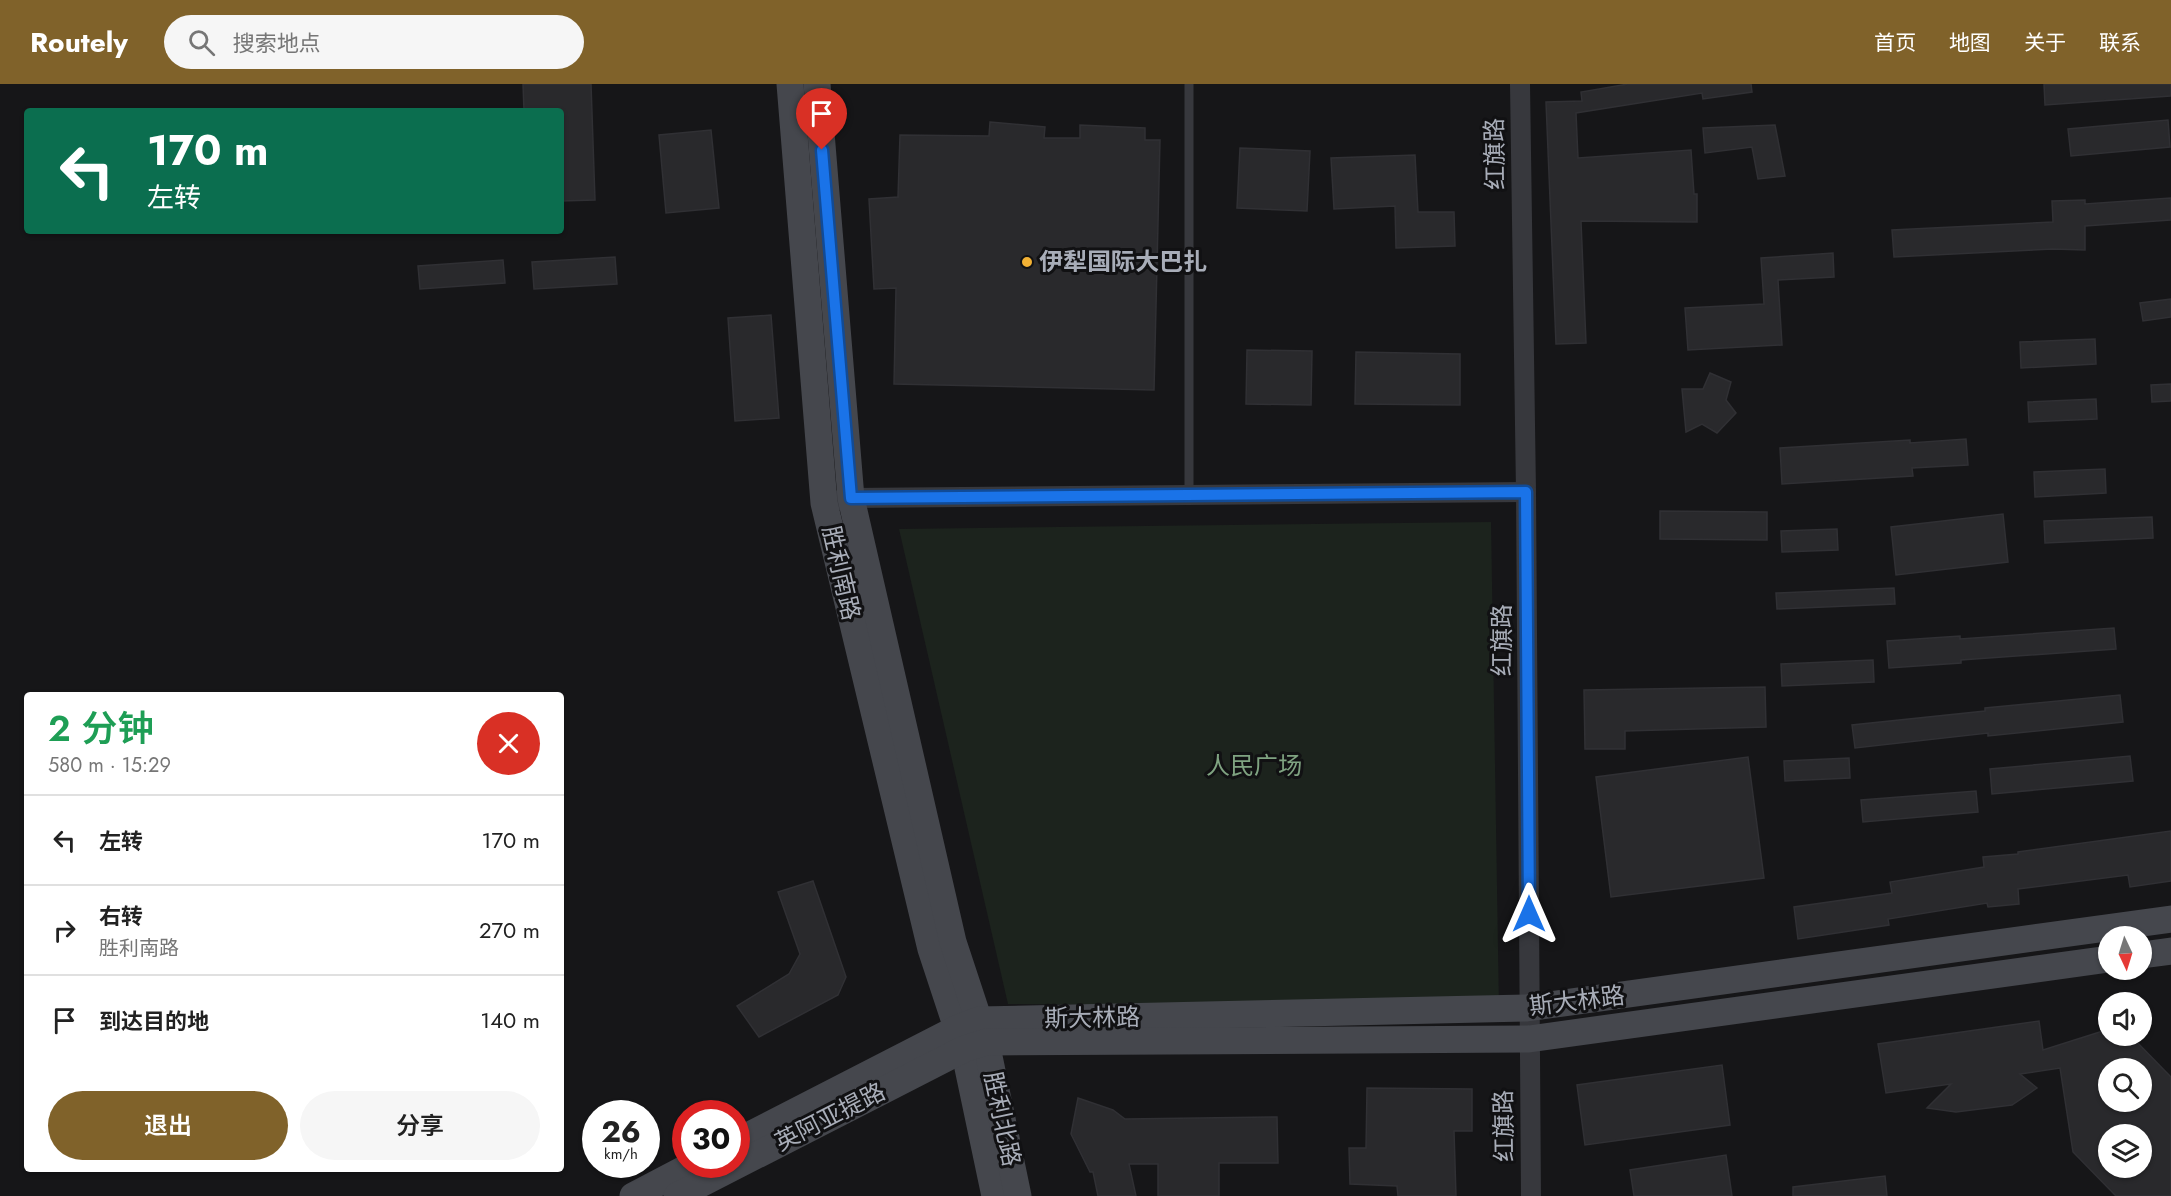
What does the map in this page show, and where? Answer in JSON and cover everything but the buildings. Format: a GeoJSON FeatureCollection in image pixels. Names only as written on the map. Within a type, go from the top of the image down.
{"type":"FeatureCollection","features":[{"type":"Feature","properties":{"kind":"main road","name":"胜利南路"},"geometry":{"type":"LineString","coordinates":[[790,84],[824,503],[931,949],[972,1035]]}},
{"type":"Feature","properties":{"kind":"main road","name":"胜利南路"},"geometry":{"type":"LineString","coordinates":[[818,84],[851,498],[953,942],[972,1035]]}},
{"type":"Feature","properties":{"kind":"main road","name":"斯大林路"},"geometry":{"type":"LineString","coordinates":[[972,1035],[1529,1008],[2171,920]]}},
{"type":"Feature","properties":{"kind":"main road"},"geometry":{"type":"LineString","coordinates":[[2152,954],[2171,951]]}},
{"type":"Feature","properties":{"kind":"main road","name":"斯大林路"},"geometry":{"type":"LineString","coordinates":[[972,1035],[1529,1039],[2098,961]]}},
{"type":"Feature","properties":{"kind":"main road","name":"英阿亚提路"},"geometry":{"type":"LineString","coordinates":[[750,1136],[972,1035]]}},
{"type":"Feature","properties":{"kind":"main road","name":"英阿亚提路"},"geometry":{"type":"LineString","coordinates":[[677,1196],[972,1035]]}},
{"type":"Feature","properties":{"kind":"main road","name":"胜利北路"},"geometry":{"type":"LineString","coordinates":[[972,1035],[995,1196]]}},
{"type":"Feature","properties":{"kind":"main road","name":"胜利北路"},"geometry":{"type":"LineString","coordinates":[[972,1035],[1018,1196]]}},
{"type":"Feature","properties":{"kind":"main road"},"geometry":{"type":"LineString","coordinates":[[633,1196],[672,1176]]}},
{"type":"Feature","properties":{"kind":"street","name":"红旗路"},"geometry":{"type":"LineString","coordinates":[[1520,84],[1526,492],[1531,1196]]}},
{"type":"Feature","properties":{"kind":"street"},"geometry":{"type":"LineString","coordinates":[[824,503],[851,498],[1526,492]]}},
{"type":"Feature","properties":{"kind":"lane"},"geometry":{"type":"LineString","coordinates":[[1189,84],[1190,494]]}},
{"type":"Feature","properties":{"kind":"green space","name":"人民广场"},"geometry":{"type":"Polygon","coordinates":[[[1491,522],[1499,1009],[1008,1004],[899,529],[1491,522]]]}},
{"type":"Feature","properties":{"kind":"place","name":"伊犁国际大巴扎"},"geometry":{"type":"Point","coordinates":[1027,262]}},
{"type":"Feature","properties":{"kind":"route"},"geometry":{"type":"LineString","coordinates":[[822,150],[851,498],[1526,492],[1529,914]]}}]}
